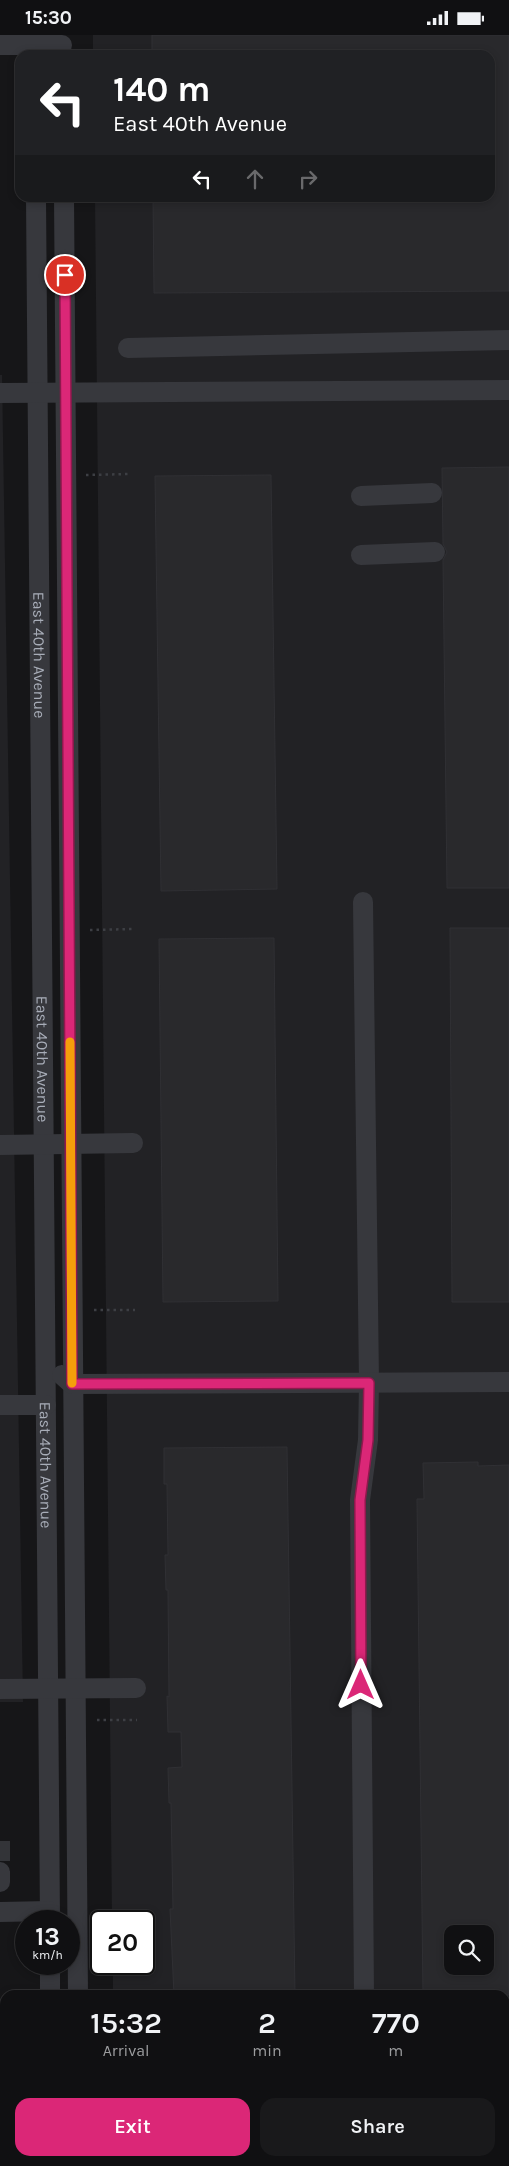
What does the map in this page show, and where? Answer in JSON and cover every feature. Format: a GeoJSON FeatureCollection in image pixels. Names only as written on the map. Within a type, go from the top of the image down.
{"type":"FeatureCollection","features":[{"type":"Feature","properties":{"kind":"street"},"geometry":{"type":"LineString","coordinates":[[0,45],[62,45]]}},
{"type":"Feature","properties":{"kind":"street","name":"East 40th Avenue"},"geometry":{"type":"LineString","coordinates":[[36,202],[50,1910]]}},
{"type":"Feature","properties":{"kind":"street","name":"East 40th Avenue"},"geometry":{"type":"LineString","coordinates":[[64,202],[78,1990]]}},
{"type":"Feature","properties":{"kind":"street"},"geometry":{"type":"LineString","coordinates":[[128,349],[509,340]]}},
{"type":"Feature","properties":{"kind":"street"},"geometry":{"type":"LineString","coordinates":[[0,393],[509,390]]}},
{"type":"Feature","properties":{"kind":"street"},"geometry":{"type":"LineString","coordinates":[[361,496],[432,493]]}},
{"type":"Feature","properties":{"kind":"street"},"geometry":{"type":"LineString","coordinates":[[361,555],[435,552]]}},
{"type":"Feature","properties":{"kind":"street"},"geometry":{"type":"LineString","coordinates":[[364,902],[369,1383],[368,1440],[360,1500],[364,1990]]}},
{"type":"Feature","properties":{"kind":"street"},"geometry":{"type":"LineString","coordinates":[[0,1145],[133,1143]]}},
{"type":"Feature","properties":{"kind":"street"},"geometry":{"type":"LineString","coordinates":[[46,1297],[56,1360],[64,1377],[72,1384]]}},
{"type":"Feature","properties":{"kind":"street","name":"East 40th Avenue"},"geometry":{"type":"LineString","coordinates":[[72,1384],[509,1382]]}},
{"type":"Feature","properties":{"kind":"street"},"geometry":{"type":"LineString","coordinates":[[0,1405],[46,1405]]}},
{"type":"Feature","properties":{"kind":"street"},"geometry":{"type":"LineString","coordinates":[[0,1689],[136,1688]]}},
{"type":"Feature","properties":{"kind":"street"},"geometry":{"type":"LineString","coordinates":[[0,1872],[0,1882]]}},
{"type":"Feature","properties":{"kind":"street"},"geometry":{"type":"LineString","coordinates":[[0,1912],[15,1913]]}},
{"type":"Feature","properties":{"kind":"street"},"geometry":{"type":"LineString","coordinates":[[50,1975],[50,1990]]}},
{"type":"Feature","properties":{"kind":"path"},"geometry":{"type":"LineString","coordinates":[[86,475],[129,474]]}},
{"type":"Feature","properties":{"kind":"path"},"geometry":{"type":"LineString","coordinates":[[90,930],[133,929]]}},
{"type":"Feature","properties":{"kind":"path"},"geometry":{"type":"LineString","coordinates":[[94,1310],[134,1310]]}},
{"type":"Feature","properties":{"kind":"path"},"geometry":{"type":"LineString","coordinates":[[97,1720],[137,1720]]}},
{"type":"Feature","properties":{"kind":"shaded area"},"geometry":{"type":"Polygon","coordinates":[[[93,35],[509,35],[509,1990],[113,1990],[113,1975],[155,1975],[155,1910],[112,1910],[95,202],[495,202],[495,50],[93,50],[93,35]]]}},
{"type":"Feature","properties":{"kind":"shaded area"},"geometry":{"type":"Polygon","coordinates":[[[0,375],[2,375],[23,1702],[0,1702],[0,375]]]}},
{"type":"Feature","properties":{"kind":"building"},"geometry":{"type":"Polygon","coordinates":[[[152,35],[509,35],[509,291],[154,293],[153,202],[495,202],[495,50],[152,50],[152,35]]]}},
{"type":"Feature","properties":{"kind":"building"},"geometry":{"type":"Polygon","coordinates":[[[509,467],[509,888],[447,888],[443,560],[447,552],[443,544],[442,468],[509,467]]]}},
{"type":"Feature","properties":{"kind":"building"},"geometry":{"type":"Polygon","coordinates":[[[271,475],[277,889],[161,891],[155,476],[271,475]]]}},
{"type":"Feature","properties":{"kind":"building"},"geometry":{"type":"Polygon","coordinates":[[[450,928],[509,928],[509,1302],[452,1302],[450,928]]]}},
{"type":"Feature","properties":{"kind":"building"},"geometry":{"type":"Polygon","coordinates":[[[274,938],[278,1301],[163,1302],[159,939],[274,938]]]}},
{"type":"Feature","properties":{"kind":"building"},"geometry":{"type":"Polygon","coordinates":[[[287,1447],[295,1990],[174,1990],[170,1909],[173,1909],[171,1803],[169,1803],[168,1768],[182,1767],[181,1732],[168,1732],[168,1590],[166,1590],[165,1555],[168,1555],[167,1484],[164,1484],[164,1448],[287,1447]]]}},
{"type":"Feature","properties":{"kind":"building"},"geometry":{"type":"Polygon","coordinates":[[[478,1462],[478,1466],[509,1465],[509,1990],[423,1990],[417,1499],[424,1499],[423,1463],[478,1462]]]}},
{"type":"Feature","properties":{"kind":"tunnel"},"geometry":{"type":"LineString","coordinates":[[0,1841],[0,1872]]}},
{"type":"Feature","properties":{"kind":"slow traffic"},"geometry":{"type":"LineString","coordinates":[[70,1042],[72,1383]]}},
{"type":"Feature","properties":{"kind":"route"},"geometry":{"type":"LineString","coordinates":[[65,275],[72,1384],[369,1383],[368,1440],[360,1500],[361,1685]]}}]}
